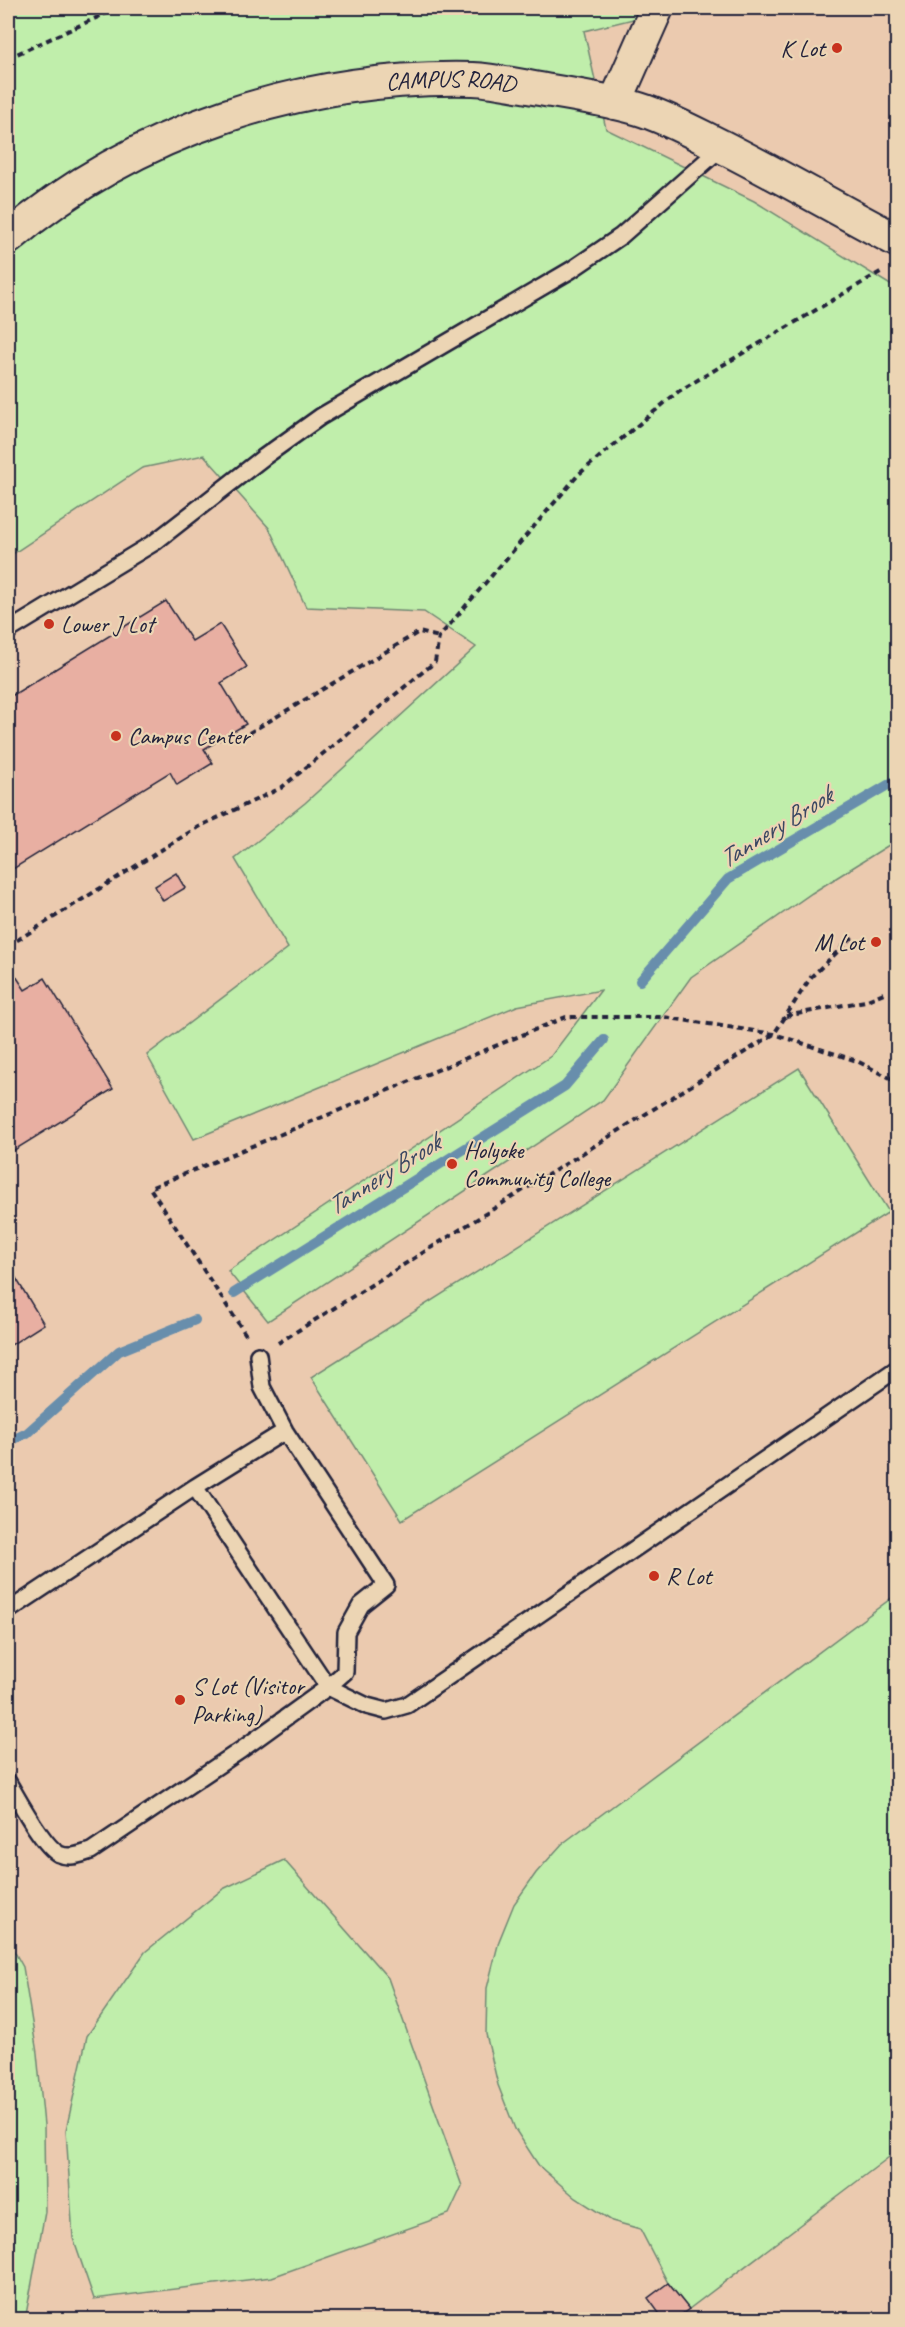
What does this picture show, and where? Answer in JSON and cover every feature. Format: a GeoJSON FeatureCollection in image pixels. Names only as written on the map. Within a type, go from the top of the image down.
{"type":"FeatureCollection","features":[{"type":"Feature","properties":{"kind":"street"},"geometry":{"type":"LineString","coordinates":[[615,103],[657,8]]}},
{"type":"Feature","properties":{"kind":"street","name":"CAMPUS ROAD"},"geometry":{"type":"LineString","coordinates":[[8,238],[61,197],[100,173],[151,146],[221,117],[298,95],[382,81],[476,80],[615,103],[664,119],[722,147],[894,253]]}},
{"type":"Feature","properties":{"kind":"lane"},"geometry":{"type":"LineString","coordinates":[[8,631],[155,542],[264,457],[320,417],[571,270],[621,236],[722,147]]}},
{"type":"Feature","properties":{"kind":"lane"},"geometry":{"type":"LineString","coordinates":[[8,1782],[46,1842],[59,1854],[73,1856],[91,1851],[242,1750],[345,1672],[346,1632],[361,1605],[386,1585],[285,1431],[262,1387],[258,1355]]}},
{"type":"Feature","properties":{"kind":"lane"},"geometry":{"type":"LineString","coordinates":[[195,1487],[328,1687],[367,1706],[386,1711],[407,1705],[897,1368]]}},
{"type":"Feature","properties":{"kind":"lane"},"geometry":{"type":"LineString","coordinates":[[8,1611],[195,1487],[285,1431]]}},
{"type":"Feature","properties":{"kind":"path"},"geometry":{"type":"LineString","coordinates":[[8,58],[118,8]]}},
{"type":"Feature","properties":{"kind":"path"},"geometry":{"type":"LineString","coordinates":[[8,946],[198,827],[281,788],[435,662],[439,636],[579,474],[679,391],[894,253]]}},
{"type":"Feature","properties":{"kind":"path"},"geometry":{"type":"LineString","coordinates":[[249,733],[419,632],[439,636]]}},
{"type":"Feature","properties":{"kind":"path"},"geometry":{"type":"LineString","coordinates":[[258,1355],[774,1034],[811,977],[853,937]]}},
{"type":"Feature","properties":{"kind":"path"},"geometry":{"type":"LineString","coordinates":[[785,1016],[865,1001],[886,992]]}},
{"type":"Feature","properties":{"kind":"path"},"geometry":{"type":"LineString","coordinates":[[241,1328],[179,1236],[150,1188],[566,1017],[663,1017],[774,1034],[857,1061],[897,1082]]}},
{"type":"Feature","properties":{"kind":"shaded area","name":"Holyoke Community College"},"geometry":{"type":"Polygon","coordinates":[[[8,8],[897,8],[897,2319],[8,2319],[8,8]]]}},
{"type":"Feature","properties":{"kind":"green space"},"geometry":{"type":"Polygon","coordinates":[[[8,8],[678,8],[584,31],[606,129],[754,201],[897,289],[897,840],[812,893],[691,977],[603,1100],[268,1321],[228,1271],[551,1056],[601,990],[517,1006],[194,1139],[147,1055],[288,948],[235,859],[305,803],[476,647],[424,612],[306,607],[269,528],[204,455],[142,468],[8,557],[8,8]]]}},
{"type":"Feature","properties":{"kind":"green space"},"geometry":{"type":"Polygon","coordinates":[[[799,1068],[889,1212],[402,1520],[311,1377],[799,1068]]]}},
{"type":"Feature","properties":{"kind":"green space"},"geometry":{"type":"Polygon","coordinates":[[[897,1594],[897,2151],[689,2309],[668,2283],[640,2229],[612,2221],[576,2198],[539,2166],[515,2129],[498,2085],[486,2034],[487,1988],[499,1941],[514,1904],[536,1873],[562,1844],[897,1594]]]}},
{"type":"Feature","properties":{"kind":"green space"},"geometry":{"type":"Polygon","coordinates":[[[284,1860],[388,1978],[462,2186],[449,2214],[272,2277],[94,2299],[73,2238],[66,2130],[87,2036],[145,1952],[223,1889],[284,1860]]]}},
{"type":"Feature","properties":{"kind":"green space"},"geometry":{"type":"Polygon","coordinates":[[[8,1940],[23,1967],[37,2053],[44,2125],[45,2212],[25,2320],[8,2319],[8,1940]]]}},
{"type":"Feature","properties":{"kind":"building","name":"Campus Center"},"geometry":{"type":"Polygon","coordinates":[[[166,601],[192,641],[220,624],[247,667],[221,683],[246,724],[204,749],[213,763],[177,785],[170,772],[8,872],[8,698],[166,601]]]}},
{"type":"Feature","properties":{"kind":"building"},"geometry":{"type":"Polygon","coordinates":[[[176,873],[185,888],[163,901],[155,886],[176,873]]]}},
{"type":"Feature","properties":{"kind":"building"},"geometry":{"type":"Polygon","coordinates":[[[14,973],[25,990],[45,978],[113,1089],[8,1154],[8,974],[9,976],[14,973]]]}},
{"type":"Feature","properties":{"kind":"building"},"geometry":{"type":"Polygon","coordinates":[[[8,1265],[44,1324],[8,1347],[8,1265]]]}},
{"type":"Feature","properties":{"kind":"building"},"geometry":{"type":"Polygon","coordinates":[[[668,2283],[689,2309],[674,2320],[664,2320],[648,2298],[668,2283]]]}},
{"type":"Feature","properties":{"kind":"waterway","name":"Tannery Brook"},"geometry":{"type":"LineString","coordinates":[[640,981],[728,879],[898,779]]}},
{"type":"Feature","properties":{"kind":"waterway","name":"Tannery Brook"},"geometry":{"type":"LineString","coordinates":[[234,1293],[565,1086],[604,1040]]}},
{"type":"Feature","properties":{"kind":"waterway","name":"Tannery Brook"},"geometry":{"type":"LineString","coordinates":[[8,1442],[27,1433],[119,1351],[195,1320]]}},
{"type":"Feature","properties":{"kind":"place","name":"K Lot"},"geometry":{"type":"Point","coordinates":[837,48]}},
{"type":"Feature","properties":{"kind":"place","name":"Lower J Lot"},"geometry":{"type":"Point","coordinates":[49,624]}},
{"type":"Feature","properties":{"kind":"place","name":"Campus Center"},"geometry":{"type":"Point","coordinates":[116,736]}},
{"type":"Feature","properties":{"kind":"place","name":"M Lot"},"geometry":{"type":"Point","coordinates":[876,942]}},
{"type":"Feature","properties":{"kind":"place","name":"Holyoke Community College"},"geometry":{"type":"Point","coordinates":[452,1164]}},
{"type":"Feature","properties":{"kind":"place","name":"R Lot"},"geometry":{"type":"Point","coordinates":[654,1576]}},
{"type":"Feature","properties":{"kind":"place","name":"S Lot (Visitor Parking)"},"geometry":{"type":"Point","coordinates":[180,1700]}}]}
